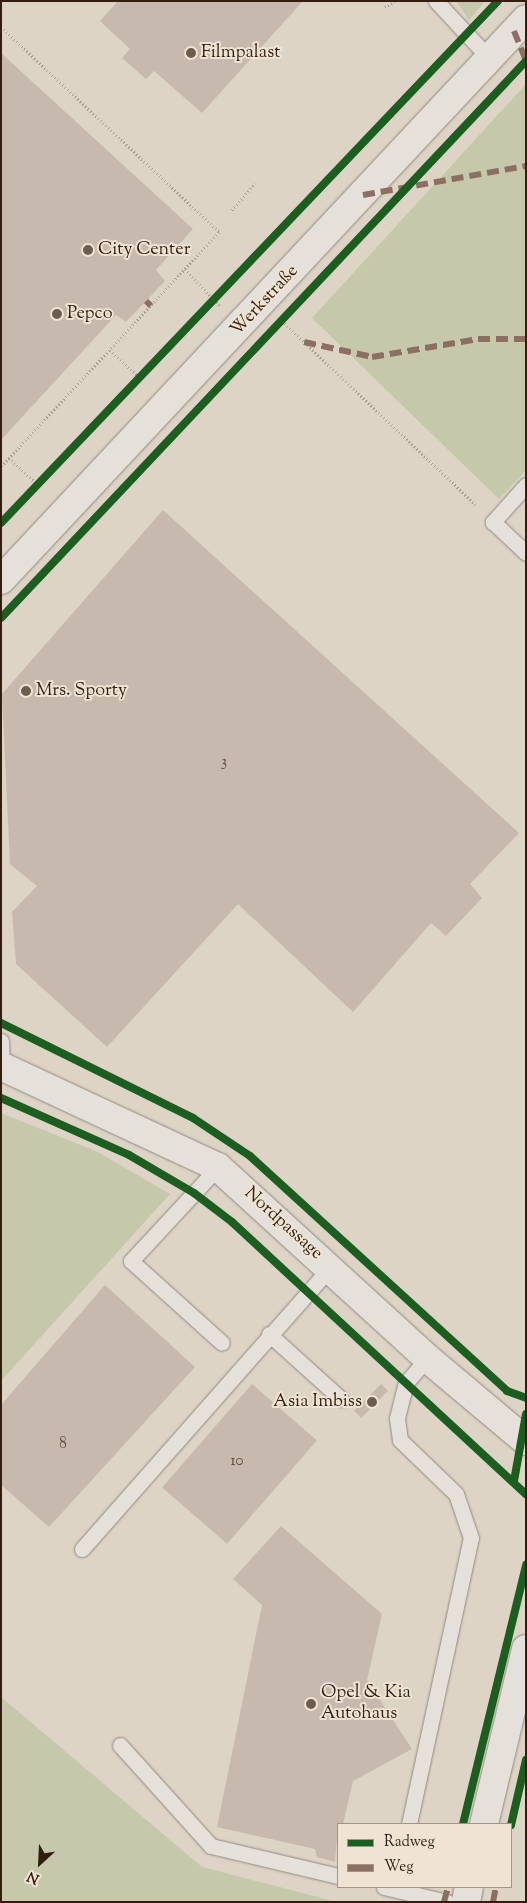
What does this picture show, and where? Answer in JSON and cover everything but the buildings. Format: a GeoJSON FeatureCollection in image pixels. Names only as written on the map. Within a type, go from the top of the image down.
{"type":"FeatureCollection","features":[{"type":"Feature","properties":{"kind":"street","name":"Werkstraße"},"geometry":{"type":"LineString","coordinates":[[1,580],[242,326],[526,18]]}},
{"type":"Feature","properties":{"kind":"street","name":"Nordpassage"},"geometry":{"type":"LineString","coordinates":[[2,1058],[218,1167],[331,1267],[427,1358],[526,1441]]}},
{"type":"Feature","properties":{"kind":"street"},"geometry":{"type":"LineString","coordinates":[[484,1823],[526,1649]]}},
{"type":"Feature","properties":{"kind":"street"},"geometry":{"type":"LineString","coordinates":[[466,1902],[469,1888]]}},
{"type":"Feature","properties":{"kind":"lane"},"geometry":{"type":"LineString","coordinates":[[435,2],[489,58]]}},
{"type":"Feature","properties":{"kind":"lane"},"geometry":{"type":"LineString","coordinates":[[526,484],[493,522],[526,553]]}},
{"type":"Feature","properties":{"kind":"lane"},"geometry":{"type":"LineString","coordinates":[[218,1167],[132,1261],[222,1343]]}},
{"type":"Feature","properties":{"kind":"lane"},"geometry":{"type":"LineString","coordinates":[[82,1549],[269,1334],[331,1267]]}},
{"type":"Feature","properties":{"kind":"lane"},"geometry":{"type":"LineString","coordinates":[[269,1334],[341,1399]]}},
{"type":"Feature","properties":{"kind":"lane"},"geometry":{"type":"LineString","coordinates":[[409,1823],[471,1538],[456,1494],[400,1440],[397,1418],[406,1383],[427,1358]]}},
{"type":"Feature","properties":{"kind":"lane"},"geometry":{"type":"LineString","coordinates":[[120,1745],[211,1846],[337,1876]]}},
{"type":"Feature","properties":{"kind":"lane"},"geometry":{"type":"LineString","coordinates":[[391,1888],[447,1902]]}},
{"type":"Feature","properties":{"kind":"path"},"geometry":{"type":"LineString","coordinates":[[385,7],[395,1]]}},
{"type":"Feature","properties":{"kind":"path"},"geometry":{"type":"LineString","coordinates":[[1,27],[219,232],[1,467]]}},
{"type":"Feature","properties":{"kind":"path"},"geometry":{"type":"LineString","coordinates":[[232,210],[254,184]]}},
{"type":"Feature","properties":{"kind":"path"},"geometry":{"type":"LineString","coordinates":[[185,269],[242,326]]}},
{"type":"Feature","properties":{"kind":"path"},"geometry":{"type":"LineString","coordinates":[[263,303],[470,500]]}},
{"type":"Feature","properties":{"kind":"path"},"geometry":{"type":"LineString","coordinates":[[110,350],[141,379]]}},
{"type":"Feature","properties":{"kind":"path"},"geometry":{"type":"LineString","coordinates":[[9,458],[38,485]]}},
{"type":"Feature","properties":{"kind":"green space"},"geometry":{"type":"Polygon","coordinates":[[[456,1],[485,1],[469,20],[456,1]]]}},
{"type":"Feature","properties":{"kind":"green space"},"geometry":{"type":"Polygon","coordinates":[[[526,84],[526,470],[499,499],[312,318],[526,84]]]}},
{"type":"Feature","properties":{"kind":"green space"},"geometry":{"type":"Polygon","coordinates":[[[1,1113],[98,1152],[170,1194],[1,1381],[1,1113]]]}},
{"type":"Feature","properties":{"kind":"green space"},"geometry":{"type":"Polygon","coordinates":[[[1,1697],[202,1867],[337,1902],[1,1902],[1,1697]]]}},
{"type":"Feature","properties":{"kind":"marked path"},"geometry":{"type":"LineString","coordinates":[[514,31],[526,60]]}},
{"type":"Feature","properties":{"kind":"marked path"},"geometry":{"type":"LineString","coordinates":[[363,195],[526,166]]}},
{"type":"Feature","properties":{"kind":"marked path"},"geometry":{"type":"LineString","coordinates":[[146,301],[151,306]]}},
{"type":"Feature","properties":{"kind":"marked path"},"geometry":{"type":"LineString","coordinates":[[304,342],[372,357],[478,339],[526,339]]}},
{"type":"Feature","properties":{"kind":"marked path"},"geometry":{"type":"LineString","coordinates":[[444,1902],[448,1888]]}},
{"type":"Feature","properties":{"kind":"marked path"},"geometry":{"type":"LineString","coordinates":[[493,1902],[496,1888]]}},
{"type":"Feature","properties":{"kind":"cycle path"},"geometry":{"type":"LineString","coordinates":[[1,523],[498,1]]}},
{"type":"Feature","properties":{"kind":"cycle path"},"geometry":{"type":"LineString","coordinates":[[1,618],[526,61]]}},
{"type":"Feature","properties":{"kind":"cycle path"},"geometry":{"type":"LineString","coordinates":[[1,1023],[193,1118],[250,1156],[507,1391],[526,1398]]}},
{"type":"Feature","properties":{"kind":"cycle path"},"geometry":{"type":"LineString","coordinates":[[1,1098],[129,1155],[194,1193],[232,1222],[526,1494]]}},
{"type":"Feature","properties":{"kind":"cycle path"},"geometry":{"type":"LineString","coordinates":[[514,1481],[526,1414]]}},
{"type":"Feature","properties":{"kind":"cycle path"},"geometry":{"type":"LineString","coordinates":[[463,1823],[526,1565]]}},
{"type":"Feature","properties":{"kind":"cycle path"},"geometry":{"type":"LineString","coordinates":[[511,1823],[526,1760]]}},
{"type":"Feature","properties":{"kind":"place","name":"Filmpalast"},"geometry":{"type":"Point","coordinates":[191,53]}},
{"type":"Feature","properties":{"kind":"place","name":"City Center"},"geometry":{"type":"Point","coordinates":[88,250]}},
{"type":"Feature","properties":{"kind":"place","name":"Pepco"},"geometry":{"type":"Point","coordinates":[57,314]}},
{"type":"Feature","properties":{"kind":"place","name":"Mrs. Sporty"},"geometry":{"type":"Point","coordinates":[26,691]}},
{"type":"Feature","properties":{"kind":"place","name":"Asia Imbiss"},"geometry":{"type":"Point","coordinates":[372,1402]}},
{"type":"Feature","properties":{"kind":"place","name":"Opel & Kia Autohaus"},"geometry":{"type":"Point","coordinates":[311,1704]}}]}
